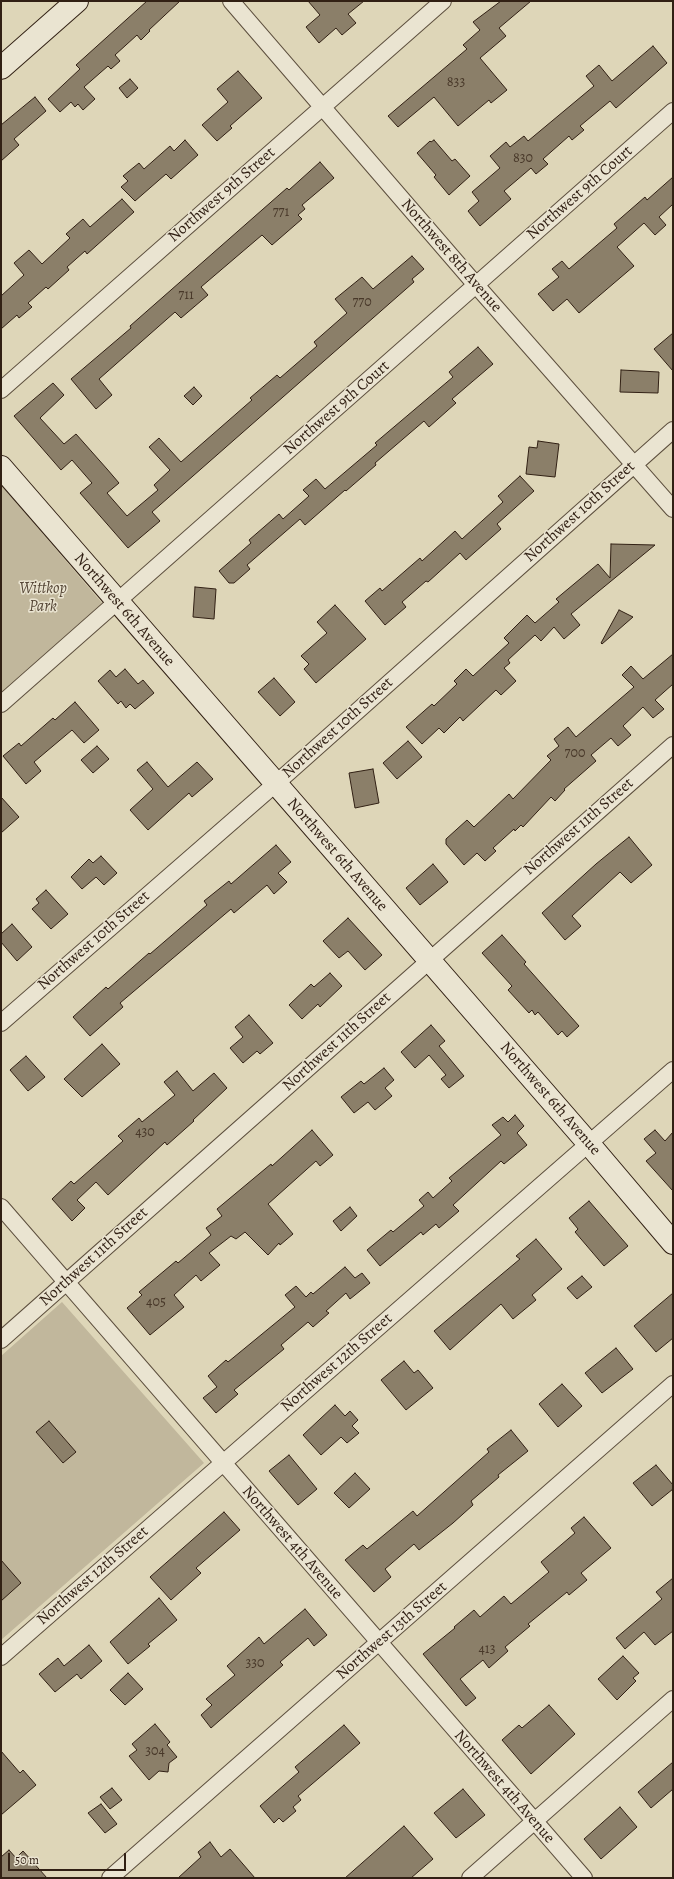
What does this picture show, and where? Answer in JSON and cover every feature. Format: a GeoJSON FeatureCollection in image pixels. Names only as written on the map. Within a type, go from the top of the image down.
{"type":"FeatureCollection","features":[{"type":"Feature","properties":{"kind":"street"},"geometry":{"type":"LineString","coordinates":[[1,68],[77,1]]}},
{"type":"Feature","properties":{"kind":"street","name":"Northwest 8th Avenue"},"geometry":{"type":"LineString","coordinates":[[231,1],[476,285],[673,509]]}},
{"type":"Feature","properties":{"kind":"street","name":"Northwest 9th Street"},"geometry":{"type":"LineString","coordinates":[[1,390],[442,1]]}},
{"type":"Feature","properties":{"kind":"street","name":"Northwest 9th Court"},"geometry":{"type":"LineString","coordinates":[[1,704],[673,111]]}},
{"type":"Feature","properties":{"kind":"street","name":"Northwest 10th Street"},"geometry":{"type":"LineString","coordinates":[[1,1023],[275,784],[673,430]]}},
{"type":"Feature","properties":{"kind":"street","name":"Northwest 6th Avenue"},"geometry":{"type":"LineString","coordinates":[[1,467],[589,1144],[673,1243]]}},
{"type":"Feature","properties":{"kind":"street","name":"Northwest 11th Street"},"geometry":{"type":"LineString","coordinates":[[1,1340],[673,745]]}},
{"type":"Feature","properties":{"kind":"street","name":"Northwest 12th Street"},"geometry":{"type":"LineString","coordinates":[[1,1657],[673,1070]]}},
{"type":"Feature","properties":{"kind":"street","name":"Northwest 4th Avenue"},"geometry":{"type":"LineString","coordinates":[[1,1207],[379,1644],[584,1878]]}},
{"type":"Feature","properties":{"kind":"street","name":"Northwest 13th Street"},"geometry":{"type":"LineString","coordinates":[[110,1878],[379,1644],[673,1384]]}},
{"type":"Feature","properties":{"kind":"street"},"geometry":{"type":"LineString","coordinates":[[470,1878],[673,1699]]}},
{"type":"Feature","properties":{"kind":"green space","name":"Wittkop Park"},"geometry":{"type":"Polygon","coordinates":[[[1,485],[102,603],[1,692],[1,485]]]}},
{"type":"Feature","properties":{"kind":"green space"},"geometry":{"type":"Polygon","coordinates":[[[62,1302],[204,1463],[1,1640],[1,1356],[62,1302]]]}},
{"type":"Feature","properties":{"kind":"building"},"geometry":{"type":"Polygon","coordinates":[[[147,1],[180,1],[149,30],[150,31],[141,40],[137,35],[115,55],[120,61],[111,69],[108,66],[84,87],[95,99],[83,110],[78,104],[75,107],[71,102],[60,112],[48,99],[80,69],[76,65],[147,1]]]}},
{"type":"Feature","properties":{"kind":"building"},"geometry":{"type":"Polygon","coordinates":[[[308,1],[364,1],[348,14],[356,23],[342,35],[336,28],[319,43],[306,27],[320,15],[308,1]]]}},
{"type":"Feature","properties":{"kind":"building"},"geometry":{"type":"Polygon","coordinates":[[[501,1],[531,1],[499,28],[506,36],[480,58],[507,90],[491,103],[489,100],[458,126],[434,97],[398,127],[388,116],[467,49],[463,45],[480,30],[473,22],[501,1]]]}},
{"type":"Feature","properties":{"kind":"building"},"geometry":{"type":"Polygon","coordinates":[[[653,46],[667,63],[616,108],[610,101],[580,126],[584,130],[572,140],[569,136],[543,159],[548,164],[536,174],[531,168],[504,191],[511,199],[480,226],[468,211],[479,201],[472,192],[500,168],[490,156],[506,142],[510,147],[524,136],[528,141],[594,86],[586,76],[599,65],[612,81],[653,46]]]}},
{"type":"Feature","properties":{"kind":"building"},"geometry":{"type":"Polygon","coordinates":[[[238,71],[262,98],[230,126],[232,128],[217,141],[202,125],[228,102],[217,89],[238,71]]]}},
{"type":"Feature","properties":{"kind":"building"},"geometry":{"type":"Polygon","coordinates":[[[130,79],[138,88],[127,98],[119,88],[130,79]]]}},
{"type":"Feature","properties":{"kind":"building"},"geometry":{"type":"Polygon","coordinates":[[[35,97],[46,111],[14,139],[19,145],[1,161],[1,125],[35,97]]]}},
{"type":"Feature","properties":{"kind":"building"},"geometry":{"type":"Polygon","coordinates":[[[185,140],[198,155],[171,179],[166,174],[135,201],[121,187],[128,181],[123,176],[139,163],[144,169],[170,146],[174,151],[185,140]]]}},
{"type":"Feature","properties":{"kind":"building"},"geometry":{"type":"Polygon","coordinates":[[[434,140],[452,161],[455,159],[470,176],[449,195],[434,177],[436,175],[417,153],[430,141],[431,142],[434,140]]]}},
{"type":"Feature","properties":{"kind":"building"},"geometry":{"type":"Polygon","coordinates":[[[320,162],[334,178],[302,205],[305,209],[298,215],[302,219],[272,245],[262,235],[201,287],[208,295],[181,318],[175,312],[99,379],[112,395],[96,409],[71,379],[131,328],[130,326],[287,188],[289,190],[320,162]]]}},
{"type":"Feature","properties":{"kind":"building"},"geometry":{"type":"Polygon","coordinates":[[[673,177],[673,204],[659,217],[666,225],[655,235],[644,223],[617,247],[634,266],[579,313],[567,299],[553,311],[538,294],[559,277],[552,269],[562,261],[569,269],[617,228],[614,224],[645,197],[647,200],[673,177]]]}},
{"type":"Feature","properties":{"kind":"building"},"geometry":{"type":"Polygon","coordinates":[[[122,199],[134,212],[87,254],[85,251],[67,267],[69,270],[48,289],[46,287],[28,303],[32,307],[19,318],[17,315],[1,329],[1,296],[24,275],[14,263],[29,250],[42,264],[70,238],[66,234],[83,219],[90,227],[122,199]]]}},
{"type":"Feature","properties":{"kind":"building"},"geometry":{"type":"Polygon","coordinates":[[[412,256],[424,269],[412,279],[414,282],[152,512],[160,521],[128,548],[80,493],[92,483],[72,460],[61,470],[14,416],[53,383],[64,395],[40,418],[64,444],[76,434],[119,483],[107,493],[127,516],[158,490],[154,485],[170,470],[149,447],[159,438],[181,462],[252,400],[250,398],[277,375],[280,378],[317,346],[314,342],[347,313],[335,299],[362,277],[373,289],[412,256]]]}},
{"type":"Feature","properties":{"kind":"building"},"geometry":{"type":"Polygon","coordinates":[[[673,333],[673,371],[654,349],[673,333]]]}},
{"type":"Feature","properties":{"kind":"building"},"geometry":{"type":"Polygon","coordinates":[[[478,347],[493,364],[452,399],[456,403],[429,427],[424,421],[375,463],[376,465],[305,525],[300,519],[247,565],[250,569],[234,583],[229,583],[219,571],[251,543],[249,540],[279,514],[283,519],[309,496],[303,490],[316,479],[325,489],[377,445],[375,443],[453,377],[449,372],[478,347]]]}},
{"type":"Feature","properties":{"kind":"building"},"geometry":{"type":"Polygon","coordinates":[[[621,370],[659,372],[658,393],[620,392],[621,370]]]}},
{"type":"Feature","properties":{"kind":"building"},"geometry":{"type":"Polygon","coordinates":[[[194,387],[202,396],[193,405],[184,396],[194,387]]]}},
{"type":"Feature","properties":{"kind":"building"},"geometry":{"type":"Polygon","coordinates":[[[538,441],[559,444],[555,477],[526,474],[529,447],[537,448],[538,441]]]}},
{"type":"Feature","properties":{"kind":"building"},"geometry":{"type":"Polygon","coordinates":[[[520,476],[534,491],[497,524],[501,529],[466,560],[460,553],[428,582],[426,581],[402,602],[406,607],[385,625],[365,601],[380,588],[382,591],[420,558],[422,561],[455,531],[462,539],[503,502],[498,496],[520,476]]]}},
{"type":"Feature","properties":{"kind":"building"},"geometry":{"type":"Polygon","coordinates":[[[611,544],[655,545],[571,614],[580,625],[564,639],[554,627],[541,641],[535,635],[508,660],[510,663],[504,668],[516,681],[501,695],[496,690],[463,721],[460,717],[444,733],[439,728],[422,744],[406,727],[432,704],[434,706],[457,684],[454,681],[466,669],[473,676],[509,643],[504,638],[527,615],[535,623],[559,602],[556,599],[598,564],[610,578],[611,544]]]}},
{"type":"Feature","properties":{"kind":"building"},"geometry":{"type":"Polygon","coordinates":[[[195,587],[216,589],[214,619],[193,617],[195,587]]]}},
{"type":"Feature","properties":{"kind":"building"},"geometry":{"type":"Polygon","coordinates":[[[335,605],[366,639],[316,683],[304,669],[309,664],[301,656],[327,633],[317,622],[335,605]]]}},
{"type":"Feature","properties":{"kind":"building"},"geometry":{"type":"Polygon","coordinates":[[[619,610],[633,617],[602,644],[601,643],[619,610]]]}},
{"type":"Feature","properties":{"kind":"building"},"geometry":{"type":"Polygon","coordinates":[[[673,654],[673,684],[655,700],[664,709],[653,718],[643,707],[623,726],[631,735],[618,746],[611,738],[591,755],[596,761],[564,789],[565,790],[555,801],[551,797],[523,827],[521,825],[515,831],[514,829],[493,848],[496,851],[485,861],[477,853],[464,865],[446,844],[446,839],[467,820],[474,827],[509,794],[513,799],[551,760],[547,756],[559,746],[554,739],[568,727],[576,737],[634,687],[622,675],[631,666],[643,679],[673,654]]]}},
{"type":"Feature","properties":{"kind":"building"},"geometry":{"type":"Polygon","coordinates":[[[125,669],[138,684],[143,680],[154,693],[135,709],[130,704],[126,708],[121,701],[118,704],[98,681],[110,670],[116,677],[125,669]]]}},
{"type":"Feature","properties":{"kind":"building"},"geometry":{"type":"Polygon","coordinates":[[[274,678],[295,702],[280,716],[258,692],[274,678]]]}},
{"type":"Feature","properties":{"kind":"building"},"geometry":{"type":"Polygon","coordinates":[[[75,702],[99,730],[84,743],[72,730],[34,762],[41,771],[26,784],[3,756],[19,743],[21,746],[53,718],[55,720],[75,702]]]}},
{"type":"Feature","properties":{"kind":"building"},"geometry":{"type":"Polygon","coordinates":[[[408,741],[422,757],[397,779],[383,763],[408,741]]]}},
{"type":"Feature","properties":{"kind":"building"},"geometry":{"type":"Polygon","coordinates":[[[97,746],[109,759],[93,773],[81,760],[97,746]]]}},
{"type":"Feature","properties":{"kind":"building"},"geometry":{"type":"Polygon","coordinates":[[[147,762],[168,787],[197,762],[213,779],[192,797],[189,793],[148,830],[130,810],[153,789],[137,770],[147,762]]]}},
{"type":"Feature","properties":{"kind":"building"},"geometry":{"type":"Polygon","coordinates":[[[373,769],[379,803],[355,808],[349,773],[373,769]]]}},
{"type":"Feature","properties":{"kind":"building"},"geometry":{"type":"Polygon","coordinates":[[[1,797],[19,817],[1,833],[1,797]]]}},
{"type":"Feature","properties":{"kind":"building"},"geometry":{"type":"Polygon","coordinates":[[[629,837],[652,865],[631,883],[620,872],[572,916],[581,926],[565,940],[542,913],[596,864],[629,837]]]}},
{"type":"Feature","properties":{"kind":"building"},"geometry":{"type":"Polygon","coordinates":[[[276,845],[291,862],[278,873],[287,882],[274,894],[267,885],[234,913],[231,909],[120,1003],[123,1007],[90,1036],[73,1017],[106,987],[108,989],[207,905],[204,901],[229,881],[231,884],[276,845]]]}},
{"type":"Feature","properties":{"kind":"building"},"geometry":{"type":"Polygon","coordinates":[[[101,856],[117,873],[104,885],[96,877],[82,889],[71,877],[89,859],[93,863],[101,856]]]}},
{"type":"Feature","properties":{"kind":"building"},"geometry":{"type":"Polygon","coordinates":[[[433,864],[448,882],[420,905],[406,888],[433,864]]]}},
{"type":"Feature","properties":{"kind":"building"},"geometry":{"type":"Polygon","coordinates":[[[46,890],[68,914],[51,929],[32,909],[39,903],[36,899],[46,890]]]}},
{"type":"Feature","properties":{"kind":"building"},"geometry":{"type":"Polygon","coordinates":[[[348,918],[382,955],[365,970],[348,951],[339,958],[323,941],[348,918]]]}},
{"type":"Feature","properties":{"kind":"building"},"geometry":{"type":"Polygon","coordinates":[[[12,924],[32,947],[17,961],[1,942],[1,934],[12,924]]]}},
{"type":"Feature","properties":{"kind":"building"},"geometry":{"type":"Polygon","coordinates":[[[502,935],[526,962],[524,964],[579,1026],[567,1037],[562,1031],[558,1035],[538,1012],[535,1015],[532,1010],[529,1013],[508,990],[512,986],[482,953],[502,935]]]}},
{"type":"Feature","properties":{"kind":"building"},"geometry":{"type":"Polygon","coordinates":[[[330,973],[342,986],[320,1007],[318,1004],[302,1019],[289,1005],[311,984],[314,987],[330,973]]]}},
{"type":"Feature","properties":{"kind":"building"},"geometry":{"type":"Polygon","coordinates":[[[249,1015],[273,1043],[260,1054],[257,1051],[243,1063],[230,1048],[243,1037],[235,1027],[249,1015]]]}},
{"type":"Feature","properties":{"kind":"building"},"geometry":{"type":"Polygon","coordinates":[[[431,1025],[445,1041],[439,1046],[464,1076],[449,1088],[441,1079],[446,1075],[429,1055],[415,1068],[401,1052],[431,1025]]]}},
{"type":"Feature","properties":{"kind":"building"},"geometry":{"type":"Polygon","coordinates":[[[102,1044],[120,1064],[82,1097],[64,1079],[102,1044]]]}},
{"type":"Feature","properties":{"kind":"building"},"geometry":{"type":"Polygon","coordinates":[[[26,1056],[45,1077],[28,1091],[10,1070],[26,1056]]]}},
{"type":"Feature","properties":{"kind":"building"},"geometry":{"type":"Polygon","coordinates":[[[384,1068],[394,1080],[385,1088],[392,1096],[375,1110],[368,1102],[354,1113],[341,1097],[361,1081],[364,1084],[384,1068]]]}},
{"type":"Feature","properties":{"kind":"building"},"geometry":{"type":"Polygon","coordinates":[[[177,1071],[193,1091],[214,1073],[227,1088],[193,1120],[194,1121],[167,1145],[165,1142],[108,1195],[96,1182],[77,1200],[85,1208],[72,1221],[52,1199],[71,1181],[74,1184],[123,1141],[118,1136],[139,1118],[142,1122],[175,1095],[164,1082],[177,1071]]]}},
{"type":"Feature","properties":{"kind":"building"},"geometry":{"type":"Polygon","coordinates":[[[515,1115],[524,1126],[517,1133],[527,1145],[504,1164],[501,1161],[453,1205],[459,1211],[439,1228],[436,1224],[423,1235],[421,1232],[380,1266],[367,1250],[391,1230],[393,1232],[424,1206],[419,1200],[428,1192],[433,1198],[452,1181],[449,1178],[501,1135],[492,1125],[503,1117],[508,1122],[515,1115]]]}},
{"type":"Feature","properties":{"kind":"building"},"geometry":{"type":"Polygon","coordinates":[[[312,1130],[333,1155],[320,1166],[316,1161],[268,1204],[293,1234],[280,1245],[279,1243],[268,1255],[245,1232],[236,1239],[231,1236],[209,1253],[220,1265],[201,1281],[196,1275],[174,1295],[184,1307],[150,1335],[127,1308],[142,1295],[139,1292],[176,1261],[178,1263],[211,1235],[206,1228],[222,1216],[217,1209],[271,1164],[272,1166],[312,1130]]]}},
{"type":"Feature","properties":{"kind":"building"},"geometry":{"type":"Polygon","coordinates":[[[655,1130],[665,1141],[673,1132],[673,1191],[646,1161],[656,1153],[644,1139],[655,1130]]]}},
{"type":"Feature","properties":{"kind":"building"},"geometry":{"type":"Polygon","coordinates":[[[589,1201],[628,1246],[604,1266],[575,1232],[578,1229],[569,1218],[589,1201]]]}},
{"type":"Feature","properties":{"kind":"building"},"geometry":{"type":"Polygon","coordinates":[[[350,1207],[357,1216],[341,1231],[333,1221],[350,1207]]]}},
{"type":"Feature","properties":{"kind":"building"},"geometry":{"type":"Polygon","coordinates":[[[536,1239],[562,1269],[532,1295],[536,1300],[513,1319],[501,1304],[450,1350],[434,1331],[520,1259],[516,1256],[536,1239]]]}},
{"type":"Feature","properties":{"kind":"building"},"geometry":{"type":"Polygon","coordinates":[[[345,1267],[355,1278],[362,1273],[370,1283],[350,1299],[346,1293],[326,1311],[329,1313],[313,1327],[308,1322],[281,1345],[284,1349],[234,1390],[238,1394],[216,1413],[203,1398],[217,1387],[208,1376],[226,1360],[228,1362],[295,1307],[285,1295],[296,1286],[306,1297],[311,1292],[313,1294],[345,1267]]]}},
{"type":"Feature","properties":{"kind":"building"},"geometry":{"type":"Polygon","coordinates":[[[582,1276],[592,1287],[577,1299],[567,1288],[582,1276]]]}},
{"type":"Feature","properties":{"kind":"building"},"geometry":{"type":"Polygon","coordinates":[[[673,1293],[673,1338],[656,1352],[634,1326],[673,1293]]]}},
{"type":"Feature","properties":{"kind":"building"},"geometry":{"type":"Polygon","coordinates":[[[616,1348],[633,1369],[602,1393],[585,1373],[616,1348]]]}},
{"type":"Feature","properties":{"kind":"building"},"geometry":{"type":"Polygon","coordinates":[[[404,1361],[414,1373],[418,1370],[433,1388],[406,1410],[381,1380],[404,1361]]]}},
{"type":"Feature","properties":{"kind":"building"},"geometry":{"type":"Polygon","coordinates":[[[562,1384],[582,1406],[558,1427],[539,1404],[562,1384]]]}},
{"type":"Feature","properties":{"kind":"building"},"geometry":{"type":"Polygon","coordinates":[[[335,1405],[345,1416],[350,1411],[358,1420],[352,1426],[359,1433],[347,1443],[341,1437],[321,1455],[303,1435],[335,1405]]]}},
{"type":"Feature","properties":{"kind":"building"},"geometry":{"type":"Polygon","coordinates":[[[49,1421],[76,1452],[63,1463],[36,1432],[49,1421]]]}},
{"type":"Feature","properties":{"kind":"building"},"geometry":{"type":"Polygon","coordinates":[[[511,1430],[528,1451],[498,1475],[499,1477],[471,1501],[473,1505],[453,1523],[419,1550],[414,1544],[385,1569],[391,1577],[374,1592],[345,1560],[363,1545],[367,1549],[413,1511],[417,1516],[489,1452],[487,1449],[511,1430]]]}},
{"type":"Feature","properties":{"kind":"building"},"geometry":{"type":"Polygon","coordinates":[[[289,1455],[317,1489],[298,1505],[269,1471],[289,1455]]]}},
{"type":"Feature","properties":{"kind":"building"},"geometry":{"type":"Polygon","coordinates":[[[656,1465],[673,1485],[673,1489],[652,1506],[633,1483],[656,1465]]]}},
{"type":"Feature","properties":{"kind":"building"},"geometry":{"type":"Polygon","coordinates":[[[355,1473],[370,1489],[349,1508],[334,1493],[355,1473]]]}},
{"type":"Feature","properties":{"kind":"building"},"geometry":{"type":"Polygon","coordinates":[[[224,1512],[240,1530],[196,1568],[201,1573],[171,1600],[150,1577],[224,1512]]]}},
{"type":"Feature","properties":{"kind":"building"},"geometry":{"type":"Polygon","coordinates":[[[584,1517],[611,1548],[581,1573],[587,1580],[569,1595],[567,1592],[528,1624],[530,1626],[505,1647],[508,1651],[489,1668],[483,1660],[460,1679],[476,1698],[466,1706],[423,1654],[455,1628],[454,1627],[474,1610],[480,1617],[504,1596],[511,1604],[549,1572],[541,1562],[575,1533],[571,1528],[584,1517]]]}},
{"type":"Feature","properties":{"kind":"building"},"geometry":{"type":"Polygon","coordinates":[[[1,1560],[21,1583],[1,1601],[1,1560]]]}},
{"type":"Feature","properties":{"kind":"building"},"geometry":{"type":"Polygon","coordinates":[[[673,1578],[673,1631],[655,1645],[644,1632],[625,1649],[616,1638],[662,1599],[656,1592],[673,1578]]]}},
{"type":"Feature","properties":{"kind":"building"},"geometry":{"type":"Polygon","coordinates":[[[159,1598],[177,1620],[148,1644],[150,1646],[128,1664],[110,1642],[159,1598]]]}},
{"type":"Feature","properties":{"kind":"building"},"geometry":{"type":"Polygon","coordinates":[[[305,1609],[327,1635],[314,1646],[308,1638],[280,1662],[283,1665],[211,1728],[201,1715],[212,1705],[206,1699],[235,1675],[227,1666],[259,1637],[264,1644],[305,1609]]]}},
{"type":"Feature","properties":{"kind":"building"},"geometry":{"type":"Polygon","coordinates":[[[89,1645],[102,1661],[81,1679],[77,1674],[55,1692],[39,1674],[58,1658],[64,1666],[89,1645]]]}},
{"type":"Feature","properties":{"kind":"building"},"geometry":{"type":"Polygon","coordinates":[[[623,1656],[639,1673],[633,1678],[636,1681],[617,1700],[598,1679],[623,1656]]]}},
{"type":"Feature","properties":{"kind":"building"},"geometry":{"type":"Polygon","coordinates":[[[128,1673],[143,1689],[125,1705],[110,1690],[128,1673]]]}},
{"type":"Feature","properties":{"kind":"building"},"geometry":{"type":"Polygon","coordinates":[[[549,1705],[575,1734],[531,1774],[502,1740],[519,1725],[522,1728],[549,1705]]]}},
{"type":"Feature","properties":{"kind":"building"},"geometry":{"type":"Polygon","coordinates":[[[155,1724],[170,1742],[167,1745],[177,1757],[169,1763],[168,1772],[159,1771],[149,1780],[129,1756],[137,1750],[132,1744],[155,1724]]]}},
{"type":"Feature","properties":{"kind":"building"},"geometry":{"type":"Polygon","coordinates":[[[344,1725],[360,1743],[298,1796],[301,1800],[293,1807],[296,1811],[283,1822],[279,1818],[274,1823],[260,1806],[299,1772],[295,1767],[344,1725]]]}},
{"type":"Feature","properties":{"kind":"building"},"geometry":{"type":"Polygon","coordinates":[[[1,1751],[20,1773],[23,1770],[36,1785],[1,1815],[1,1751]]]}},
{"type":"Feature","properties":{"kind":"building"},"geometry":{"type":"Polygon","coordinates":[[[673,1762],[673,1789],[651,1808],[638,1792],[673,1762]]]}},
{"type":"Feature","properties":{"kind":"building"},"geometry":{"type":"Polygon","coordinates":[[[112,1788],[122,1800],[110,1809],[100,1797],[112,1788]]]}},
{"type":"Feature","properties":{"kind":"building"},"geometry":{"type":"Polygon","coordinates":[[[463,1789],[485,1815],[456,1838],[434,1813],[463,1789]]]}},
{"type":"Feature","properties":{"kind":"building"},"geometry":{"type":"Polygon","coordinates":[[[101,1804],[117,1824],[105,1833],[88,1813],[101,1804]]]}},
{"type":"Feature","properties":{"kind":"building"},"geometry":{"type":"Polygon","coordinates":[[[620,1807],[637,1827],[601,1859],[584,1839],[620,1807]]]}},
{"type":"Feature","properties":{"kind":"building"},"geometry":{"type":"Polygon","coordinates":[[[404,1826],[433,1859],[411,1878],[345,1878],[404,1826]]]}},
{"type":"Feature","properties":{"kind":"building"},"geometry":{"type":"Polygon","coordinates":[[[210,1842],[221,1857],[230,1849],[255,1878],[178,1878],[201,1857],[198,1852],[210,1842]]]}},
{"type":"Feature","properties":{"kind":"building"},"geometry":{"type":"Polygon","coordinates":[[[9,1850],[16,1858],[23,1851],[47,1878],[1,1878],[1,1857],[9,1850]]]}}]}
